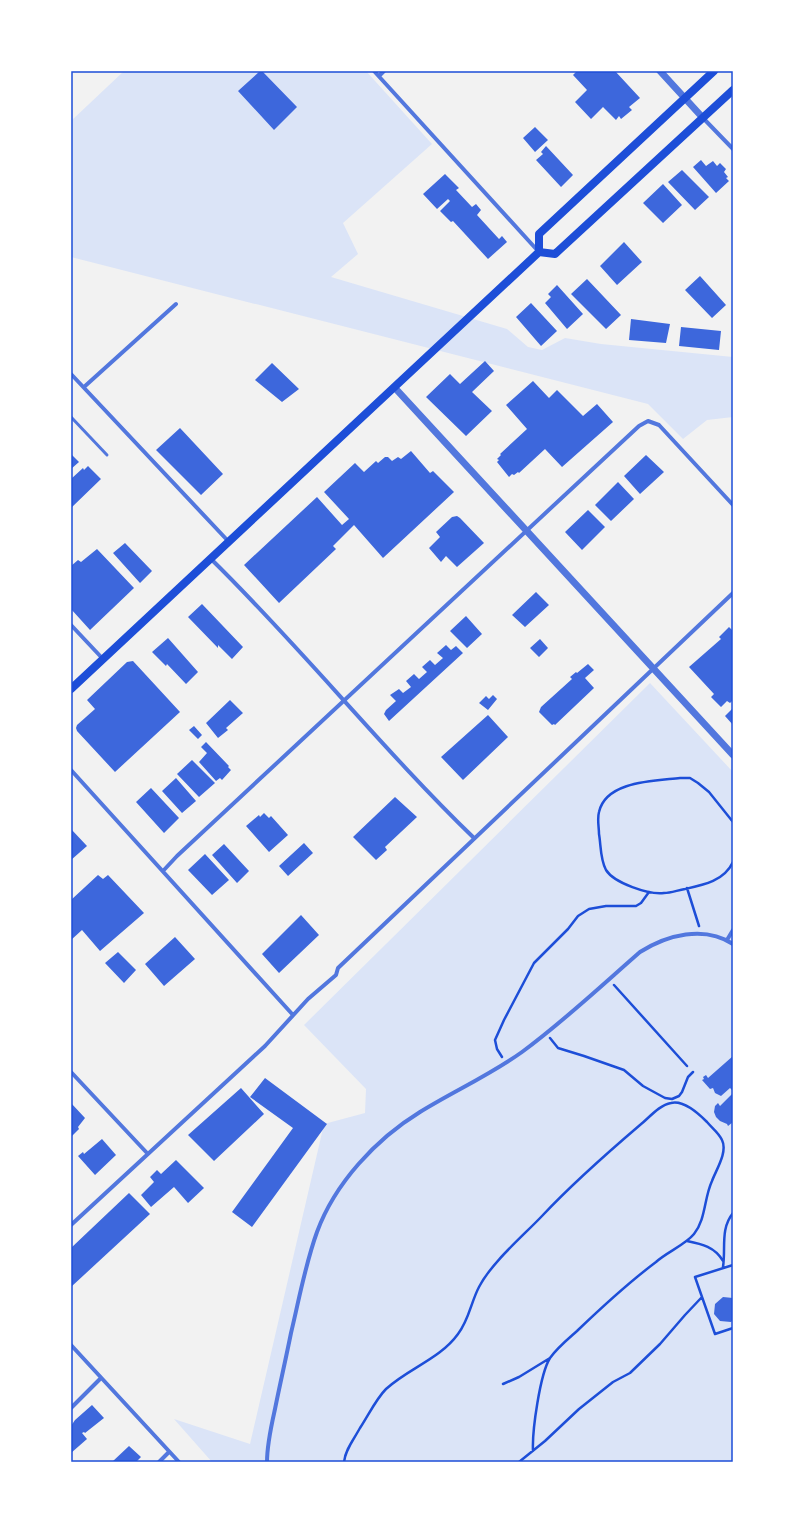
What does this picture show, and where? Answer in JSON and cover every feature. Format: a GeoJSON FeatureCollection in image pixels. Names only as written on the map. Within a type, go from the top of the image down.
{"type":"FeatureCollection","features":[{"type":"Feature","properties":{"kind":"main road"},"geometry":{"type":"LineString","coordinates":[[71,689],[539,252],[539,234],[714,71]]}},
{"type":"Feature","properties":{"kind":"main road"},"geometry":{"type":"LineString","coordinates":[[539,252],[555,254],[733,90]]}},
{"type":"Feature","properties":{"kind":"street"},"geometry":{"type":"LineString","coordinates":[[374,71],[539,252]]}},
{"type":"Feature","properties":{"kind":"street"},"geometry":{"type":"LineString","coordinates":[[379,76],[384,71]]}},
{"type":"Feature","properties":{"kind":"street"},"geometry":{"type":"LineString","coordinates":[[660,71],[733,149]]}},
{"type":"Feature","properties":{"kind":"street"},"geometry":{"type":"LineString","coordinates":[[84,387],[176,304]]}},
{"type":"Feature","properties":{"kind":"street"},"geometry":{"type":"LineString","coordinates":[[71,374],[229,542]]}},
{"type":"Feature","properties":{"kind":"street"},"geometry":{"type":"LineString","coordinates":[[395,388],[733,755]]}},
{"type":"Feature","properties":{"kind":"street"},"geometry":{"type":"LineString","coordinates":[[163,871],[177,856],[639,426],[648,421],[659,425],[733,505]]}},
{"type":"Feature","properties":{"kind":"street"},"geometry":{"type":"LineString","coordinates":[[211,559],[244,591],[344,701],[474,838]]}},
{"type":"Feature","properties":{"kind":"street"},"geometry":{"type":"LineString","coordinates":[[71,1225],[265,1046],[308,999],[336,975],[338,968],[733,593]]}},
{"type":"Feature","properties":{"kind":"street"},"geometry":{"type":"LineString","coordinates":[[71,625],[104,659]]}},
{"type":"Feature","properties":{"kind":"street"},"geometry":{"type":"LineString","coordinates":[[71,770],[294,1015]]}},
{"type":"Feature","properties":{"kind":"street"},"geometry":{"type":"LineString","coordinates":[[727,940],[733,930]]}},
{"type":"Feature","properties":{"kind":"street"},"geometry":{"type":"LineString","coordinates":[[267,1462],[267,1447],[278,1392],[308,1261],[317,1231],[344,1182],[362,1160],[385,1138],[420,1112],[485,1077],[522,1052],[649,946],[671,937],[701,933],[714,935],[733,944]]}},
{"type":"Feature","properties":{"kind":"street"},"geometry":{"type":"LineString","coordinates":[[71,1072],[148,1153]]}},
{"type":"Feature","properties":{"kind":"street"},"geometry":{"type":"LineString","coordinates":[[71,1345],[178,1462]]}},
{"type":"Feature","properties":{"kind":"street"},"geometry":{"type":"LineString","coordinates":[[71,1408],[101,1378]]}},
{"type":"Feature","properties":{"kind":"street"},"geometry":{"type":"LineString","coordinates":[[159,1462],[169,1452]]}},
{"type":"Feature","properties":{"kind":"lane"},"geometry":{"type":"LineString","coordinates":[[71,417],[107,455]]}},
{"type":"Feature","properties":{"kind":"path"},"geometry":{"type":"LineString","coordinates":[[733,822],[709,792],[690,778],[680,778],[621,788],[608,796],[602,804],[598,814],[601,856],[606,870],[614,878],[649,892],[663,894],[707,884],[718,879],[730,869],[733,862]]}},
{"type":"Feature","properties":{"kind":"path"},"geometry":{"type":"LineString","coordinates":[[687,888],[701,933]]}},
{"type":"Feature","properties":{"kind":"path"},"geometry":{"type":"LineString","coordinates":[[506,1063],[497,1049],[495,1040],[534,963],[568,929],[578,916],[589,909],[599,906],[636,906],[641,903],[649,892]]}},
{"type":"Feature","properties":{"kind":"path"},"geometry":{"type":"LineString","coordinates":[[608,979],[687,1066]]}},
{"type":"Feature","properties":{"kind":"path"},"geometry":{"type":"LineString","coordinates":[[546,1033],[558,1048],[571,1051],[602,1064],[624,1070],[653,1092],[665,1098],[672,1099],[679,1096],[688,1077],[693,1072]]}},
{"type":"Feature","properties":{"kind":"path"},"geometry":{"type":"LineString","coordinates":[[679,1096],[678,1099],[681,1103]]}},
{"type":"Feature","properties":{"kind":"path"},"geometry":{"type":"LineString","coordinates":[[665,1098],[668,1101],[667,1104]]}},
{"type":"Feature","properties":{"kind":"path"},"geometry":{"type":"LineString","coordinates":[[344,1462],[344,1456],[350,1445],[384,1391],[399,1379],[445,1349],[459,1334],[468,1318],[478,1288],[496,1264],[572,1184],[616,1145],[667,1104],[673,1102],[681,1103],[687,1106],[704,1119],[717,1132],[723,1142],[723,1151],[706,1198],[701,1224],[686,1241],[665,1254],[630,1282],[550,1358],[519,1378],[503,1384]]}},
{"type":"Feature","properties":{"kind":"path"},"geometry":{"type":"LineString","coordinates":[[724,1267],[724,1231],[729,1217],[733,1213]]}},
{"type":"Feature","properties":{"kind":"path"},"geometry":{"type":"LineString","coordinates":[[686,1241],[706,1245],[714,1249],[724,1263]]}},
{"type":"Feature","properties":{"kind":"path"},"geometry":{"type":"LineString","coordinates":[[733,1265],[695,1277],[715,1334],[733,1328]]}},
{"type":"Feature","properties":{"kind":"path"},"geometry":{"type":"LineString","coordinates":[[519,1462],[579,1409],[613,1382],[626,1376],[636,1368],[660,1344],[702,1297]]}},
{"type":"Feature","properties":{"kind":"path"},"geometry":{"type":"LineString","coordinates":[[533,1451],[533,1437],[542,1379],[550,1358]]}},
{"type":"Feature","properties":{"kind":"shaded area"},"geometry":{"type":"Polygon","coordinates":[[[124,71],[366,71],[432,144],[343,223],[358,254],[331,277],[507,329],[528,347],[542,350],[565,338],[601,344],[733,357],[733,417],[707,420],[683,439],[648,404],[71,257],[71,121],[124,71]]]}},
{"type":"Feature","properties":{"kind":"shaded area"},"geometry":{"type":"Polygon","coordinates":[[[650,683],[733,772],[733,1462],[212,1462],[174,1419],[250,1444],[324,1124],[365,1113],[366,1089],[304,1025],[650,683]]]}},
{"type":"Feature","properties":{"kind":"building"},"geometry":{"type":"Polygon","coordinates":[[[260,71],[262,71],[297,107],[274,130],[238,91],[260,71]]]}},
{"type":"Feature","properties":{"kind":"building"},"geometry":{"type":"Polygon","coordinates":[[[577,71],[615,71],[640,98],[629,107],[632,110],[621,119],[619,116],[616,120],[603,107],[591,119],[575,102],[587,90],[573,75],[577,71]]]}},
{"type":"Feature","properties":{"kind":"building"},"geometry":{"type":"Polygon","coordinates":[[[535,127],[548,140],[535,152],[523,138],[535,127]]]}},
{"type":"Feature","properties":{"kind":"building"},"geometry":{"type":"Polygon","coordinates":[[[546,146],[573,175],[561,187],[536,160],[543,154],[541,152],[546,146]]]}},
{"type":"Feature","properties":{"kind":"building"},"geometry":{"type":"Polygon","coordinates":[[[701,160],[706,166],[713,161],[717,166],[720,163],[726,169],[724,172],[729,181],[716,193],[693,167],[701,160]]]}},
{"type":"Feature","properties":{"kind":"building"},"geometry":{"type":"Polygon","coordinates":[[[682,170],[709,197],[695,210],[668,182],[682,170]]]}},
{"type":"Feature","properties":{"kind":"building"},"geometry":{"type":"Polygon","coordinates":[[[445,174],[459,188],[456,190],[472,207],[476,204],[481,210],[477,215],[499,239],[502,236],[507,242],[488,259],[453,221],[451,222],[440,211],[450,201],[448,199],[437,209],[423,194],[445,174]]]}},
{"type":"Feature","properties":{"kind":"building"},"geometry":{"type":"Polygon","coordinates":[[[663,184],[682,205],[663,223],[643,203],[663,184]]]}},
{"type":"Feature","properties":{"kind":"building"},"geometry":{"type":"Polygon","coordinates":[[[624,242],[642,262],[617,285],[600,266],[624,242]]]}},
{"type":"Feature","properties":{"kind":"building"},"geometry":{"type":"Polygon","coordinates":[[[700,276],[726,305],[712,318],[685,290],[700,276]]]}},
{"type":"Feature","properties":{"kind":"building"},"geometry":{"type":"Polygon","coordinates":[[[587,279],[621,315],[606,329],[571,294],[587,279]]]}},
{"type":"Feature","properties":{"kind":"building"},"geometry":{"type":"Polygon","coordinates":[[[557,285],[583,314],[567,329],[545,303],[551,297],[548,294],[557,285]]]}},
{"type":"Feature","properties":{"kind":"building"},"geometry":{"type":"Polygon","coordinates":[[[531,303],[557,331],[541,346],[516,317],[531,303]]]}},
{"type":"Feature","properties":{"kind":"building"},"geometry":{"type":"Polygon","coordinates":[[[631,319],[670,324],[666,343],[629,340],[631,319]]]}},
{"type":"Feature","properties":{"kind":"building"},"geometry":{"type":"Polygon","coordinates":[[[681,327],[721,331],[719,350],[679,346],[681,327]]]}},
{"type":"Feature","properties":{"kind":"building"},"geometry":{"type":"Polygon","coordinates":[[[485,361],[494,371],[472,392],[492,411],[466,436],[426,397],[450,374],[460,384],[485,361]]]}},
{"type":"Feature","properties":{"kind":"building"},"geometry":{"type":"Polygon","coordinates":[[[272,363],[299,389],[282,402],[255,380],[272,363]]]}},
{"type":"Feature","properties":{"kind":"building"},"geometry":{"type":"Polygon","coordinates":[[[533,381],[549,398],[557,390],[583,416],[597,404],[613,422],[562,467],[545,449],[519,473],[518,472],[514,475],[512,474],[509,477],[497,462],[499,460],[497,459],[501,455],[500,454],[527,429],[506,405],[533,381]]]}},
{"type":"Feature","properties":{"kind":"building"},"geometry":{"type":"Polygon","coordinates":[[[180,428],[223,474],[201,495],[156,450],[180,428]]]}},
{"type":"Feature","properties":{"kind":"building"},"geometry":{"type":"Polygon","coordinates":[[[411,451],[430,473],[433,471],[454,492],[383,558],[354,525],[333,546],[336,549],[279,603],[244,565],[317,497],[342,525],[349,519],[324,492],[355,463],[364,472],[376,461],[378,463],[385,457],[388,457],[392,461],[398,457],[401,459],[411,451]]]}},
{"type":"Feature","properties":{"kind":"building"},"geometry":{"type":"Polygon","coordinates":[[[71,454],[79,462],[71,469],[71,454]]]}},
{"type":"Feature","properties":{"kind":"building"},"geometry":{"type":"Polygon","coordinates":[[[646,455],[664,472],[640,494],[624,476],[646,455]]]}},
{"type":"Feature","properties":{"kind":"building"},"geometry":{"type":"Polygon","coordinates":[[[88,466],[101,479],[71,508],[71,479],[83,468],[84,470],[88,466]]]}},
{"type":"Feature","properties":{"kind":"building"},"geometry":{"type":"Polygon","coordinates":[[[618,482],[634,499],[611,521],[595,505],[618,482]]]}},
{"type":"Feature","properties":{"kind":"building"},"geometry":{"type":"Polygon","coordinates":[[[588,510],[605,527],[582,550],[565,532],[588,510]]]}},
{"type":"Feature","properties":{"kind":"building"},"geometry":{"type":"Polygon","coordinates":[[[457,516],[484,543],[457,567],[446,556],[441,562],[429,548],[440,537],[436,532],[452,517],[457,516]]]}},
{"type":"Feature","properties":{"kind":"building"},"geometry":{"type":"Polygon","coordinates":[[[125,543],[152,571],[140,583],[113,553],[125,543]]]}},
{"type":"Feature","properties":{"kind":"building"},"geometry":{"type":"Polygon","coordinates":[[[97,549],[134,588],[90,630],[71,609],[71,566],[78,560],[81,562],[97,549]]]}},
{"type":"Feature","properties":{"kind":"building"},"geometry":{"type":"Polygon","coordinates":[[[536,592],[549,605],[525,627],[512,615],[536,592]]]}},
{"type":"Feature","properties":{"kind":"building"},"geometry":{"type":"Polygon","coordinates":[[[202,604],[243,647],[232,659],[218,645],[218,648],[188,617],[202,604]]]}},
{"type":"Feature","properties":{"kind":"building"},"geometry":{"type":"Polygon","coordinates":[[[466,616],[482,634],[467,648],[450,631],[466,616]]]}},
{"type":"Feature","properties":{"kind":"building"},"geometry":{"type":"Polygon","coordinates":[[[729,627],[733,631],[733,700],[730,703],[727,701],[721,707],[711,697],[714,694],[689,667],[721,639],[719,637],[729,627]]]}},
{"type":"Feature","properties":{"kind":"building"},"geometry":{"type":"Polygon","coordinates":[[[168,638],[198,672],[186,684],[167,664],[166,666],[152,652],[168,638]]]}},
{"type":"Feature","properties":{"kind":"building"},"geometry":{"type":"Polygon","coordinates":[[[540,639],[548,648],[539,657],[530,648],[540,639]]]}},
{"type":"Feature","properties":{"kind":"building"},"geometry":{"type":"Polygon","coordinates":[[[446,645],[451,650],[456,646],[463,653],[389,721],[384,714],[386,710],[396,701],[390,695],[399,689],[403,693],[411,687],[406,681],[414,674],[419,679],[427,672],[422,667],[430,660],[435,665],[443,658],[437,653],[446,645]]]}},
{"type":"Feature","properties":{"kind":"building"},"geometry":{"type":"Polygon","coordinates":[[[133,661],[180,712],[115,772],[77,731],[76,728],[77,725],[95,709],[87,700],[127,662],[133,661]]]}},
{"type":"Feature","properties":{"kind":"building"},"geometry":{"type":"Polygon","coordinates":[[[588,664],[594,670],[585,678],[594,688],[555,725],[552,725],[539,712],[541,707],[572,679],[570,677],[588,664]]]}},
{"type":"Feature","properties":{"kind":"building"},"geometry":{"type":"Polygon","coordinates":[[[493,695],[497,699],[488,710],[479,703],[486,696],[489,699],[493,695]]]}},
{"type":"Feature","properties":{"kind":"building"},"geometry":{"type":"Polygon","coordinates":[[[230,700],[243,713],[226,728],[228,730],[218,738],[206,723],[230,700]]]}},
{"type":"Feature","properties":{"kind":"building"},"geometry":{"type":"Polygon","coordinates":[[[733,708],[733,725],[725,716],[733,708]]]}},
{"type":"Feature","properties":{"kind":"building"},"geometry":{"type":"Polygon","coordinates":[[[488,715],[508,737],[463,780],[441,757],[488,715]]]}},
{"type":"Feature","properties":{"kind":"building"},"geometry":{"type":"Polygon","coordinates":[[[194,726],[202,735],[198,739],[189,730],[194,726]]]}},
{"type":"Feature","properties":{"kind":"building"},"geometry":{"type":"Polygon","coordinates":[[[206,742],[231,770],[222,780],[220,778],[216,781],[199,762],[207,753],[201,747],[206,742]]]}},
{"type":"Feature","properties":{"kind":"building"},"geometry":{"type":"Polygon","coordinates":[[[192,760],[215,783],[199,797],[177,774],[192,760]]]}},
{"type":"Feature","properties":{"kind":"building"},"geometry":{"type":"Polygon","coordinates":[[[176,778],[196,801],[182,813],[162,791],[176,778]]]}},
{"type":"Feature","properties":{"kind":"building"},"geometry":{"type":"Polygon","coordinates":[[[151,788],[179,818],[164,833],[136,802],[151,788]]]}},
{"type":"Feature","properties":{"kind":"building"},"geometry":{"type":"Polygon","coordinates":[[[395,797],[417,817],[385,847],[387,850],[376,860],[353,837],[395,797]]]}},
{"type":"Feature","properties":{"kind":"building"},"geometry":{"type":"Polygon","coordinates":[[[264,813],[269,818],[271,816],[288,835],[269,852],[246,826],[259,815],[260,817],[264,813]]]}},
{"type":"Feature","properties":{"kind":"building"},"geometry":{"type":"Polygon","coordinates":[[[71,829],[87,846],[71,860],[71,829]]]}},
{"type":"Feature","properties":{"kind":"building"},"geometry":{"type":"Polygon","coordinates":[[[304,843],[313,853],[288,876],[279,866],[304,843]]]}},
{"type":"Feature","properties":{"kind":"building"},"geometry":{"type":"Polygon","coordinates":[[[224,844],[249,871],[237,883],[212,855],[224,844]]]}},
{"type":"Feature","properties":{"kind":"building"},"geometry":{"type":"Polygon","coordinates":[[[205,854],[229,880],[212,895],[188,870],[205,854]]]}},
{"type":"Feature","properties":{"kind":"building"},"geometry":{"type":"Polygon","coordinates":[[[98,875],[103,879],[108,875],[144,913],[100,951],[82,930],[71,940],[71,900],[98,875]]]}},
{"type":"Feature","properties":{"kind":"building"},"geometry":{"type":"Polygon","coordinates":[[[301,915],[319,935],[279,973],[262,954],[301,915]]]}},
{"type":"Feature","properties":{"kind":"building"},"geometry":{"type":"Polygon","coordinates":[[[175,937],[195,959],[164,986],[145,964],[175,937]]]}},
{"type":"Feature","properties":{"kind":"building"},"geometry":{"type":"Polygon","coordinates":[[[118,952],[136,970],[124,983],[105,963],[118,952]]]}},
{"type":"Feature","properties":{"kind":"building"},"geometry":{"type":"Polygon","coordinates":[[[733,1056],[733,1091],[730,1088],[721,1096],[715,1093],[713,1088],[710,1089],[702,1080],[706,1075],[708,1078],[733,1056]]]}},
{"type":"Feature","properties":{"kind":"building"},"geometry":{"type":"Polygon","coordinates":[[[265,1078],[327,1124],[252,1227],[232,1212],[293,1128],[250,1097],[265,1078]]]}},
{"type":"Feature","properties":{"kind":"building"},"geometry":{"type":"Polygon","coordinates":[[[241,1088],[264,1114],[214,1161],[188,1135],[241,1088]]]}},
{"type":"Feature","properties":{"kind":"building"},"geometry":{"type":"Polygon","coordinates":[[[733,1093],[733,1122],[728,1126],[716,1117],[714,1112],[715,1106],[718,1103],[720,1106],[733,1093]]]}},
{"type":"Feature","properties":{"kind":"building"},"geometry":{"type":"Polygon","coordinates":[[[71,1103],[85,1118],[78,1127],[79,1129],[71,1137],[71,1103]]]}},
{"type":"Feature","properties":{"kind":"building"},"geometry":{"type":"Polygon","coordinates":[[[102,1139],[116,1155],[95,1175],[78,1156],[83,1152],[84,1154],[102,1139]]]}},
{"type":"Feature","properties":{"kind":"building"},"geometry":{"type":"Polygon","coordinates":[[[176,1160],[204,1188],[188,1203],[174,1187],[151,1207],[141,1195],[154,1182],[150,1177],[157,1170],[161,1174],[176,1160]]]}},
{"type":"Feature","properties":{"kind":"building"},"geometry":{"type":"Polygon","coordinates":[[[129,1193],[150,1214],[71,1287],[71,1248],[129,1193]]]}},
{"type":"Feature","properties":{"kind":"building"},"geometry":{"type":"Polygon","coordinates":[[[723,1297],[733,1298],[733,1320],[731,1322],[720,1321],[714,1314],[715,1304],[723,1297]]]}},
{"type":"Feature","properties":{"kind":"building"},"geometry":{"type":"Polygon","coordinates":[[[92,1405],[104,1418],[85,1433],[82,1433],[87,1439],[71,1453],[71,1426],[75,1420],[92,1405]]]}},
{"type":"Feature","properties":{"kind":"building"},"geometry":{"type":"Polygon","coordinates":[[[129,1446],[141,1457],[136,1462],[112,1462],[129,1446]]]}}]}
